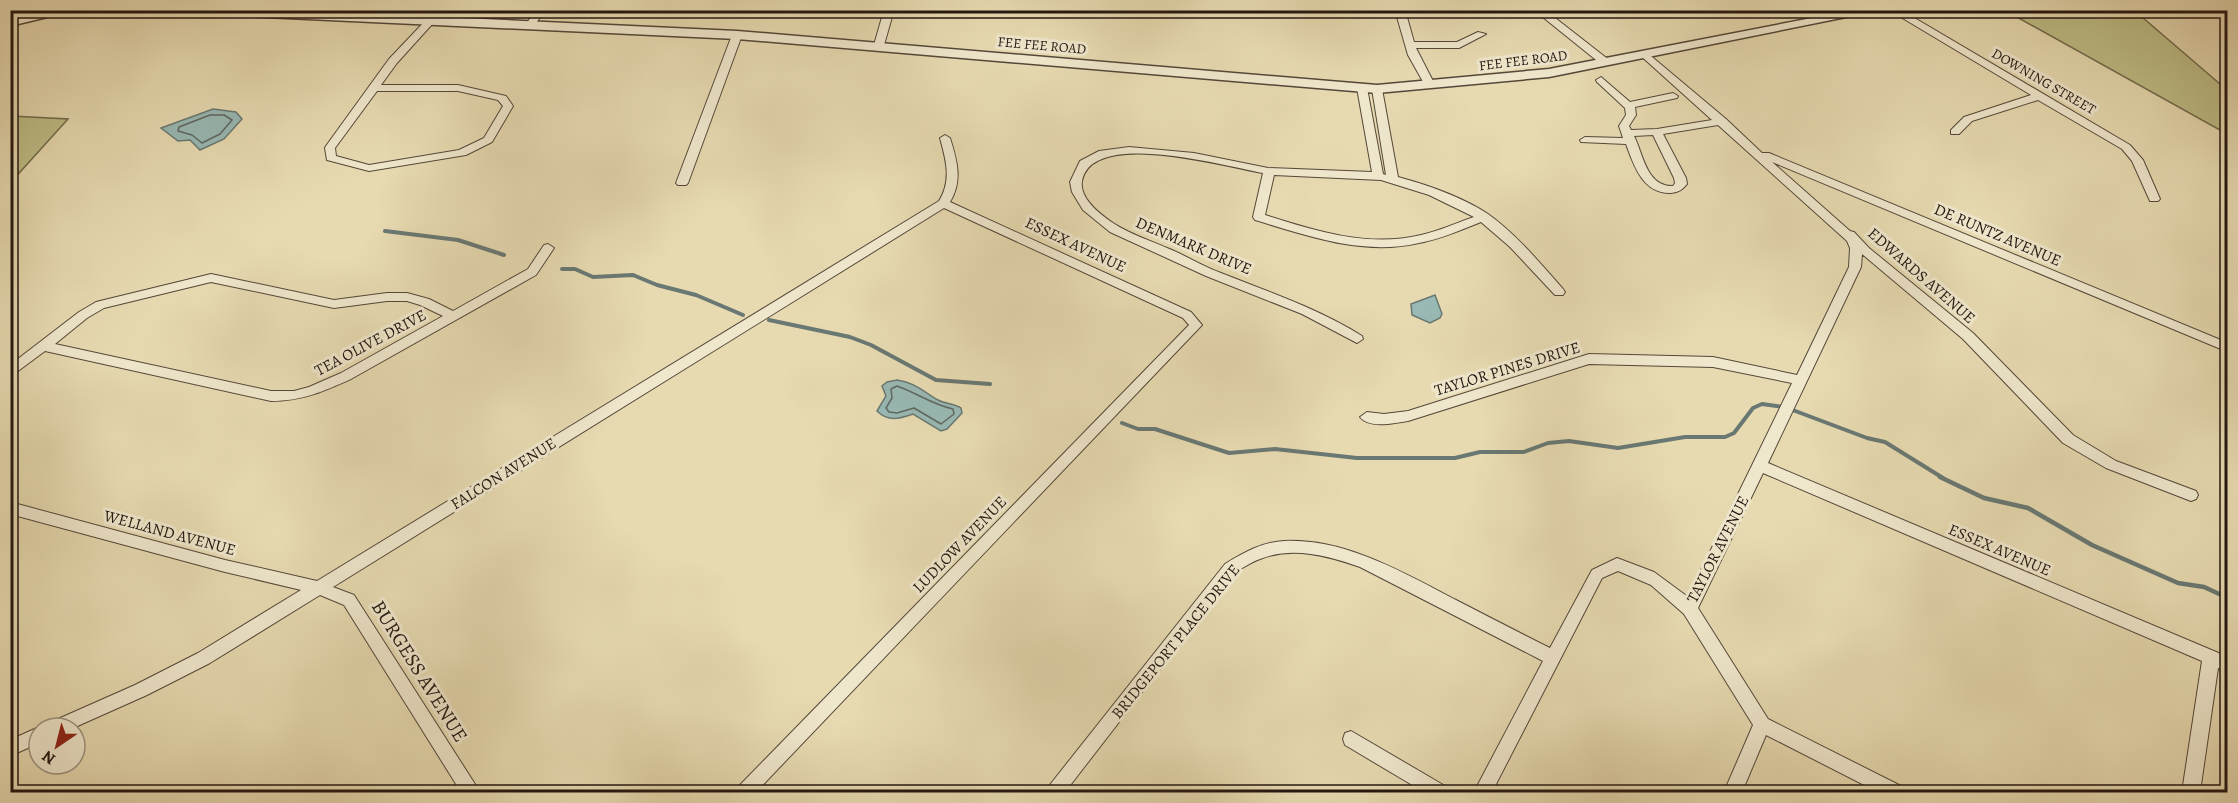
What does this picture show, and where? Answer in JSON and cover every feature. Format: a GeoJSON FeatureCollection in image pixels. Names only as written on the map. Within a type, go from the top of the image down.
{"type":"FeatureCollection","features":[{"type":"Feature","properties":{"kind":"street"},"geometry":{"type":"LineString","coordinates":[[10,22],[71,10]]}},
{"type":"Feature","properties":{"kind":"street","name":"FEE FEE ROAD"},"geometry":{"type":"LineString","coordinates":[[200,10],[736,34],[1362,88],[1430,85],[1530,76],[1875,10]]}},
{"type":"Feature","properties":{"kind":"street"},"geometry":{"type":"LineString","coordinates":[[531,25],[540,10]]}},
{"type":"Feature","properties":{"kind":"street"},"geometry":{"type":"LineString","coordinates":[[879,45],[890,10]]}},
{"type":"Feature","properties":{"kind":"street"},"geometry":{"type":"LineString","coordinates":[[1400,10],[1413,55],[1430,85]]}},
{"type":"Feature","properties":{"kind":"street"},"geometry":{"type":"LineString","coordinates":[[1539,10],[1605,62]]}},
{"type":"Feature","properties":{"kind":"street","name":"DOWNING STREET"},"geometry":{"type":"LineString","coordinates":[[1893,10],[2131,151],[2142,164],[2145,183],[2154,199]]}},
{"type":"Feature","properties":{"kind":"street"},"geometry":{"type":"LineString","coordinates":[[374,88],[458,88],[502,98],[508,106],[507,111],[488,140],[463,156],[369,168],[331,158],[330,148],[393,61],[430,21]]}},
{"type":"Feature","properties":{"kind":"street"},"geometry":{"type":"LineString","coordinates":[[682,183],[736,34]]}},
{"type":"Feature","properties":{"kind":"street"},"geometry":{"type":"LineString","coordinates":[[1410,45],[1459,45],[1481,34]]}},
{"type":"Feature","properties":{"kind":"street","name":"EDWARDS AVENUE"},"geometry":{"type":"LineString","coordinates":[[1645,54],[1850,234],[1865,251],[1968,336],[2045,418],[2080,448],[2128,471],[2191,495]]}},
{"type":"Feature","properties":{"kind":"street"},"geometry":{"type":"LineString","coordinates":[[1601,80],[1630,106],[1631,115],[1624,126],[1651,184],[1659,189],[1676,189],[1681,184],[1680,178],[1657,132]]}},
{"type":"Feature","properties":{"kind":"street"},"geometry":{"type":"LineString","coordinates":[[1362,88],[1378,177]]}},
{"type":"Feature","properties":{"kind":"street"},"geometry":{"type":"LineString","coordinates":[[1377,88],[1394,180]]}},
{"type":"Feature","properties":{"kind":"street"},"geometry":{"type":"LineString","coordinates":[[1630,106],[1673,96]]}},
{"type":"Feature","properties":{"kind":"street"},"geometry":{"type":"LineString","coordinates":[[1955,132],[1968,119],[2039,96]]}},
{"type":"Feature","properties":{"kind":"street"},"geometry":{"type":"LineString","coordinates":[[1586,140],[1629,137],[1722,121]]}},
{"type":"Feature","properties":{"kind":"street"},"geometry":{"type":"LineString","coordinates":[[943,203],[952,186],[954,174],[945,138]]}},
{"type":"Feature","properties":{"kind":"street","name":"DENMARK DRIVE"},"geometry":{"type":"LineString","coordinates":[[1269,171],[1176,152],[1140,149],[1099,155],[1085,163],[1078,174],[1078,193],[1085,205],[1099,219],[1118,231],[1215,275],[1293,303],[1357,339]]}},
{"type":"Feature","properties":{"kind":"street","name":"DE RUNTZ AVENUE"},"geometry":{"type":"LineString","coordinates":[[1755,151],[2228,348]]}},
{"type":"Feature","properties":{"kind":"street"},"geometry":{"type":"LineString","coordinates":[[1484,217],[1417,240],[1355,243],[1329,238],[1259,217],[1269,171],[1378,177],[1394,180],[1461,205],[1484,217],[1513,241],[1559,292]]}},
{"type":"Feature","properties":{"kind":"street","name":"ESSEX AVENUE"},"geometry":{"type":"LineString","coordinates":[[943,203],[1194,320]]}},
{"type":"Feature","properties":{"kind":"street","name":"FALCON AVENUE"},"geometry":{"type":"LineString","coordinates":[[82,716],[175,674],[320,588],[943,203]]}},
{"type":"Feature","properties":{"kind":"street","name":"TAYLOR AVENUE"},"geometry":{"type":"LineString","coordinates":[[1483,792],[1597,574],[1617,564],[1640,571],[1667,586],[1690,609],[1855,267],[1856,248],[1850,234]]}},
{"type":"Feature","properties":{"kind":"street","name":"TEA OLIVE DRIVE"},"geometry":{"type":"LineString","coordinates":[[43,346],[271,396],[294,396],[346,376],[531,272],[549,248]]}},
{"type":"Feature","properties":{"kind":"street"},"geometry":{"type":"LineString","coordinates":[[10,372],[82,315],[100,305],[211,278],[334,304],[397,295],[410,296],[431,303],[452,316]]}},
{"type":"Feature","properties":{"kind":"street","name":"LUDLOW AVENUE"},"geometry":{"type":"LineString","coordinates":[[745,792],[1196,325],[1194,320]]}},
{"type":"Feature","properties":{"kind":"street","name":"TAYLOR PINES DRIVE"},"geometry":{"type":"LineString","coordinates":[[1367,417],[1384,419],[1407,416],[1589,359],[1713,362],[1800,380]]}},
{"type":"Feature","properties":{"kind":"street","name":"ESSEX AVENUE"},"geometry":{"type":"LineString","coordinates":[[1759,465],[2228,665]]}},
{"type":"Feature","properties":{"kind":"street","name":"WELLAND AVENUE"},"geometry":{"type":"LineString","coordinates":[[10,508],[225,566],[320,588]]}},
{"type":"Feature","properties":{"kind":"street","name":"BRIDGEPORT PLACE DRIVE"},"geometry":{"type":"LineString","coordinates":[[1055,792],[1230,568],[1253,553],[1268,548],[1302,546],[1360,561],[1553,658]]}},
{"type":"Feature","properties":{"kind":"street","name":"BURGESS AVENUE"},"geometry":{"type":"LineString","coordinates":[[320,588],[349,600],[471,792]]}},
{"type":"Feature","properties":{"kind":"street"},"geometry":{"type":"LineString","coordinates":[[1690,609],[1762,724],[1895,792]]}},
{"type":"Feature","properties":{"kind":"street"},"geometry":{"type":"LineString","coordinates":[[2191,792],[2211,658]]}},
{"type":"Feature","properties":{"kind":"street"},"geometry":{"type":"LineString","coordinates":[[1733,792],[1762,724]]}},
{"type":"Feature","properties":{"kind":"street"},"geometry":{"type":"LineString","coordinates":[[1351,739],[1439,792]]}},
{"type":"Feature","properties":{"kind":"street"},"geometry":{"type":"LineString","coordinates":[[10,748],[27,740]]}},
{"type":"Feature","properties":{"kind":"shaded area"},"geometry":{"type":"Polygon","coordinates":[[[2006,11],[2135,11],[2227,90],[2227,134],[2006,11]]]}},
{"type":"Feature","properties":{"kind":"shaded area"},"geometry":{"type":"Polygon","coordinates":[[[10,116],[68,119],[11,182],[10,116]]]}},
{"type":"Feature","properties":{"kind":"water"},"geometry":{"type":"Polygon","coordinates":[[[213,109],[236,112],[242,119],[224,139],[200,150],[190,140],[178,141],[161,128],[213,109]]]}},
{"type":"Feature","properties":{"kind":"water"},"geometry":{"type":"Polygon","coordinates":[[[1435,295],[1442,314],[1440,318],[1430,323],[1412,315],[1411,304],[1435,295]]]}},
{"type":"Feature","properties":{"kind":"water"},"geometry":{"type":"Polygon","coordinates":[[[897,380],[914,385],[941,401],[958,406],[962,413],[947,429],[941,431],[913,414],[898,418],[885,417],[877,411],[886,396],[882,386],[887,382],[897,380]]]}},
{"type":"Feature","properties":{"kind":"waterway"},"geometry":{"type":"LineString","coordinates":[[2220,10],[2228,15]]}},
{"type":"Feature","properties":{"kind":"waterway"},"geometry":{"type":"LineString","coordinates":[[385,231],[458,240],[504,255]]}},
{"type":"Feature","properties":{"kind":"waterway"},"geometry":{"type":"LineString","coordinates":[[562,269],[575,269],[593,277],[633,275],[657,285],[696,295],[743,315]]}},
{"type":"Feature","properties":{"kind":"waterway"},"geometry":{"type":"LineString","coordinates":[[769,320],[850,337],[871,345],[936,380],[990,384]]}},
{"type":"Feature","properties":{"kind":"waterway"},"geometry":{"type":"LineString","coordinates":[[1122,423],[1138,429],[1155,429],[1229,453],[1275,449],[1357,458],[1455,458],[1480,452],[1524,452],[1548,443],[1569,441],[1618,448],[1685,437],[1725,437],[1734,433],[1753,408],[1762,404],[1783,407]]}},
{"type":"Feature","properties":{"kind":"waterway"},"geometry":{"type":"LineString","coordinates":[[1790,409],[1867,438],[1885,442],[1943,478]]}},
{"type":"Feature","properties":{"kind":"waterway"},"geometry":{"type":"LineString","coordinates":[[1940,477],[1984,498],[2028,508],[2092,545],[2178,583],[2204,587],[2228,598]]}}]}
